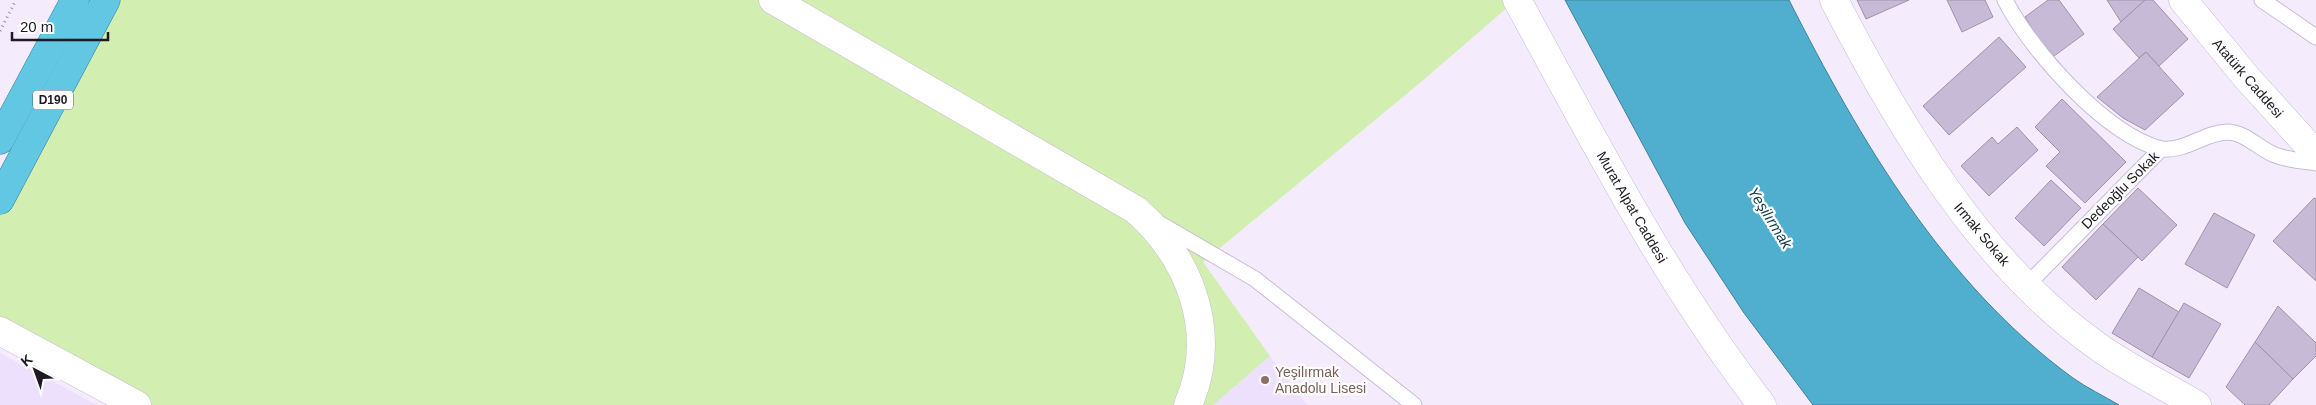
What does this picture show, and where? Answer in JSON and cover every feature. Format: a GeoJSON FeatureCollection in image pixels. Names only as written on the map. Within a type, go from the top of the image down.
{"type":"FeatureCollection","features":[{"type":"Feature","properties":{"kind":"highway","name":"D190"},"geometry":{"type":"LineString","coordinates":[[0,140],[74,0]]}},
{"type":"Feature","properties":{"kind":"highway","name":"D190"},"geometry":{"type":"LineString","coordinates":[[0,200],[106,0]]}},
{"type":"Feature","properties":{"kind":"street"},"geometry":{"type":"LineString","coordinates":[[773,0],[1136,210],[1156,227],[1172,248],[1185,271],[1194,296],[1199,322],[1198,374],[1188,405]]}},
{"type":"Feature","properties":{"kind":"street","name":"Murat Alpat Caddesi"},"geometry":{"type":"LineString","coordinates":[[1517,0],[1651,242],[1711,336],[1762,405]]}},
{"type":"Feature","properties":{"kind":"street","name":"Irmak Sokak"},"geometry":{"type":"LineString","coordinates":[[1834,0],[1895,110],[1931,168],[1973,226],[2027,285],[2054,311],[2100,348],[2198,405]]}},
{"type":"Feature","properties":{"kind":"street","name":"Atatürk Caddesi"},"geometry":{"type":"LineString","coordinates":[[2182,0],[2247,78],[2316,154]]}},
{"type":"Feature","properties":{"kind":"street"},"geometry":{"type":"LineString","coordinates":[[0,331],[137,405]]}},
{"type":"Feature","properties":{"kind":"lane"},"geometry":{"type":"LineString","coordinates":[[2005,0],[2031,43],[2083,99],[2137,140],[2161,149]]}},
{"type":"Feature","properties":{"kind":"lane"},"geometry":{"type":"LineString","coordinates":[[2262,0],[2316,37]]}},
{"type":"Feature","properties":{"kind":"lane","name":"Dedeoğlu Sokak"},"geometry":{"type":"LineString","coordinates":[[2027,285],[2161,149],[2178,149],[2215,134],[2227,132],[2236,133],[2275,155],[2316,163]]}},
{"type":"Feature","properties":{"kind":"lane"},"geometry":{"type":"LineString","coordinates":[[1136,210],[1256,279],[1414,405]]}},
{"type":"Feature","properties":{"kind":"path"},"geometry":{"type":"LineString","coordinates":[[0,31],[16,0]]}},
{"type":"Feature","properties":{"kind":"shaded area"},"geometry":{"type":"Polygon","coordinates":[[[0,353],[97,405],[0,405],[0,353]]]}},
{"type":"Feature","properties":{"kind":"shaded area","name":"Yeşilırmak Anadolu Lisesi"},"geometry":{"type":"Polygon","coordinates":[[[1270,356],[1307,405],[1213,405],[1270,356]]]}},
{"type":"Feature","properties":{"kind":"green space"},"geometry":{"type":"Polygon","coordinates":[[[106,0],[1516,0],[1421,82],[1203,262],[1270,356],[1213,405],[137,405],[0,331],[0,200],[106,0]]]}},
{"type":"Feature","properties":{"kind":"water","name":"Yeşilırmak"},"geometry":{"type":"Polygon","coordinates":[[[1565,0],[1789,0],[1845,105],[1876,156],[1909,206],[1945,254],[1984,299],[2027,341],[2073,378],[2119,405],[1813,405],[1744,313],[1685,223],[1565,0]]]}},
{"type":"Feature","properties":{"kind":"building"},"geometry":{"type":"Polygon","coordinates":[[[1857,0],[1909,0],[1866,19],[1857,0]]]}},
{"type":"Feature","properties":{"kind":"building"},"geometry":{"type":"Polygon","coordinates":[[[1947,0],[1985,0],[1993,17],[1962,32],[1947,0]]]}},
{"type":"Feature","properties":{"kind":"building"},"geometry":{"type":"Polygon","coordinates":[[[2048,0],[2059,0],[2084,34],[2054,56],[2038,38],[2025,17],[2048,0]]]}},
{"type":"Feature","properties":{"kind":"building"},"geometry":{"type":"Polygon","coordinates":[[[2107,0],[2145,0],[2121,22],[2107,0]]]}},
{"type":"Feature","properties":{"kind":"building"},"geometry":{"type":"Polygon","coordinates":[[[2145,0],[2153,0],[2188,39],[2159,66],[2146,52],[2139,58],[2113,29],[2145,0]]]}},
{"type":"Feature","properties":{"kind":"building"},"geometry":{"type":"Polygon","coordinates":[[[1999,37],[2026,67],[1949,135],[1923,106],[1999,37]]]}},
{"type":"Feature","properties":{"kind":"building"},"geometry":{"type":"Polygon","coordinates":[[[2146,52],[2184,94],[2145,130],[2123,118],[2097,97],[2146,52]]]}},
{"type":"Feature","properties":{"kind":"building"},"geometry":{"type":"Polygon","coordinates":[[[2062,99],[2126,162],[2085,203],[2046,166],[2060,152],[2035,127],[2062,99]]]}},
{"type":"Feature","properties":{"kind":"building"},"geometry":{"type":"Polygon","coordinates":[[[2017,127],[2038,150],[1989,196],[1961,166],[1992,137],[1998,144],[2017,127]]]}},
{"type":"Feature","properties":{"kind":"building"},"geometry":{"type":"Polygon","coordinates":[[[2051,180],[2081,208],[2044,246],[2015,218],[2051,180]]]}},
{"type":"Feature","properties":{"kind":"building"},"geometry":{"type":"Polygon","coordinates":[[[2138,188],[2177,225],[2142,261],[2103,224],[2138,188]]]}},
{"type":"Feature","properties":{"kind":"building"},"geometry":{"type":"Polygon","coordinates":[[[2314,198],[2316,199],[2316,281],[2273,241],[2314,198]]]}},
{"type":"Feature","properties":{"kind":"building"},"geometry":{"type":"Polygon","coordinates":[[[2214,213],[2255,235],[2227,288],[2185,264],[2214,213]]]}},
{"type":"Feature","properties":{"kind":"building"},"geometry":{"type":"Polygon","coordinates":[[[2103,224],[2138,257],[2096,300],[2062,267],[2103,224]]]}},
{"type":"Feature","properties":{"kind":"building"},"geometry":{"type":"Polygon","coordinates":[[[2139,288],[2179,312],[2152,357],[2112,333],[2139,288]]]}},
{"type":"Feature","properties":{"kind":"building"},"geometry":{"type":"Polygon","coordinates":[[[2184,303],[2221,324],[2189,378],[2152,357],[2184,303]]]}},
{"type":"Feature","properties":{"kind":"building"},"geometry":{"type":"Polygon","coordinates":[[[2278,306],[2316,343],[2316,356],[2293,379],[2255,342],[2278,306]]]}},
{"type":"Feature","properties":{"kind":"building"},"geometry":{"type":"Polygon","coordinates":[[[2255,342],[2293,379],[2269,405],[2245,405],[2226,387],[2255,342]]]}},
{"type":"Feature","properties":{"kind":"place","name":"Yeşilırmak Anadolu Lisesi"},"geometry":{"type":"Point","coordinates":[1265,380]}}]}
